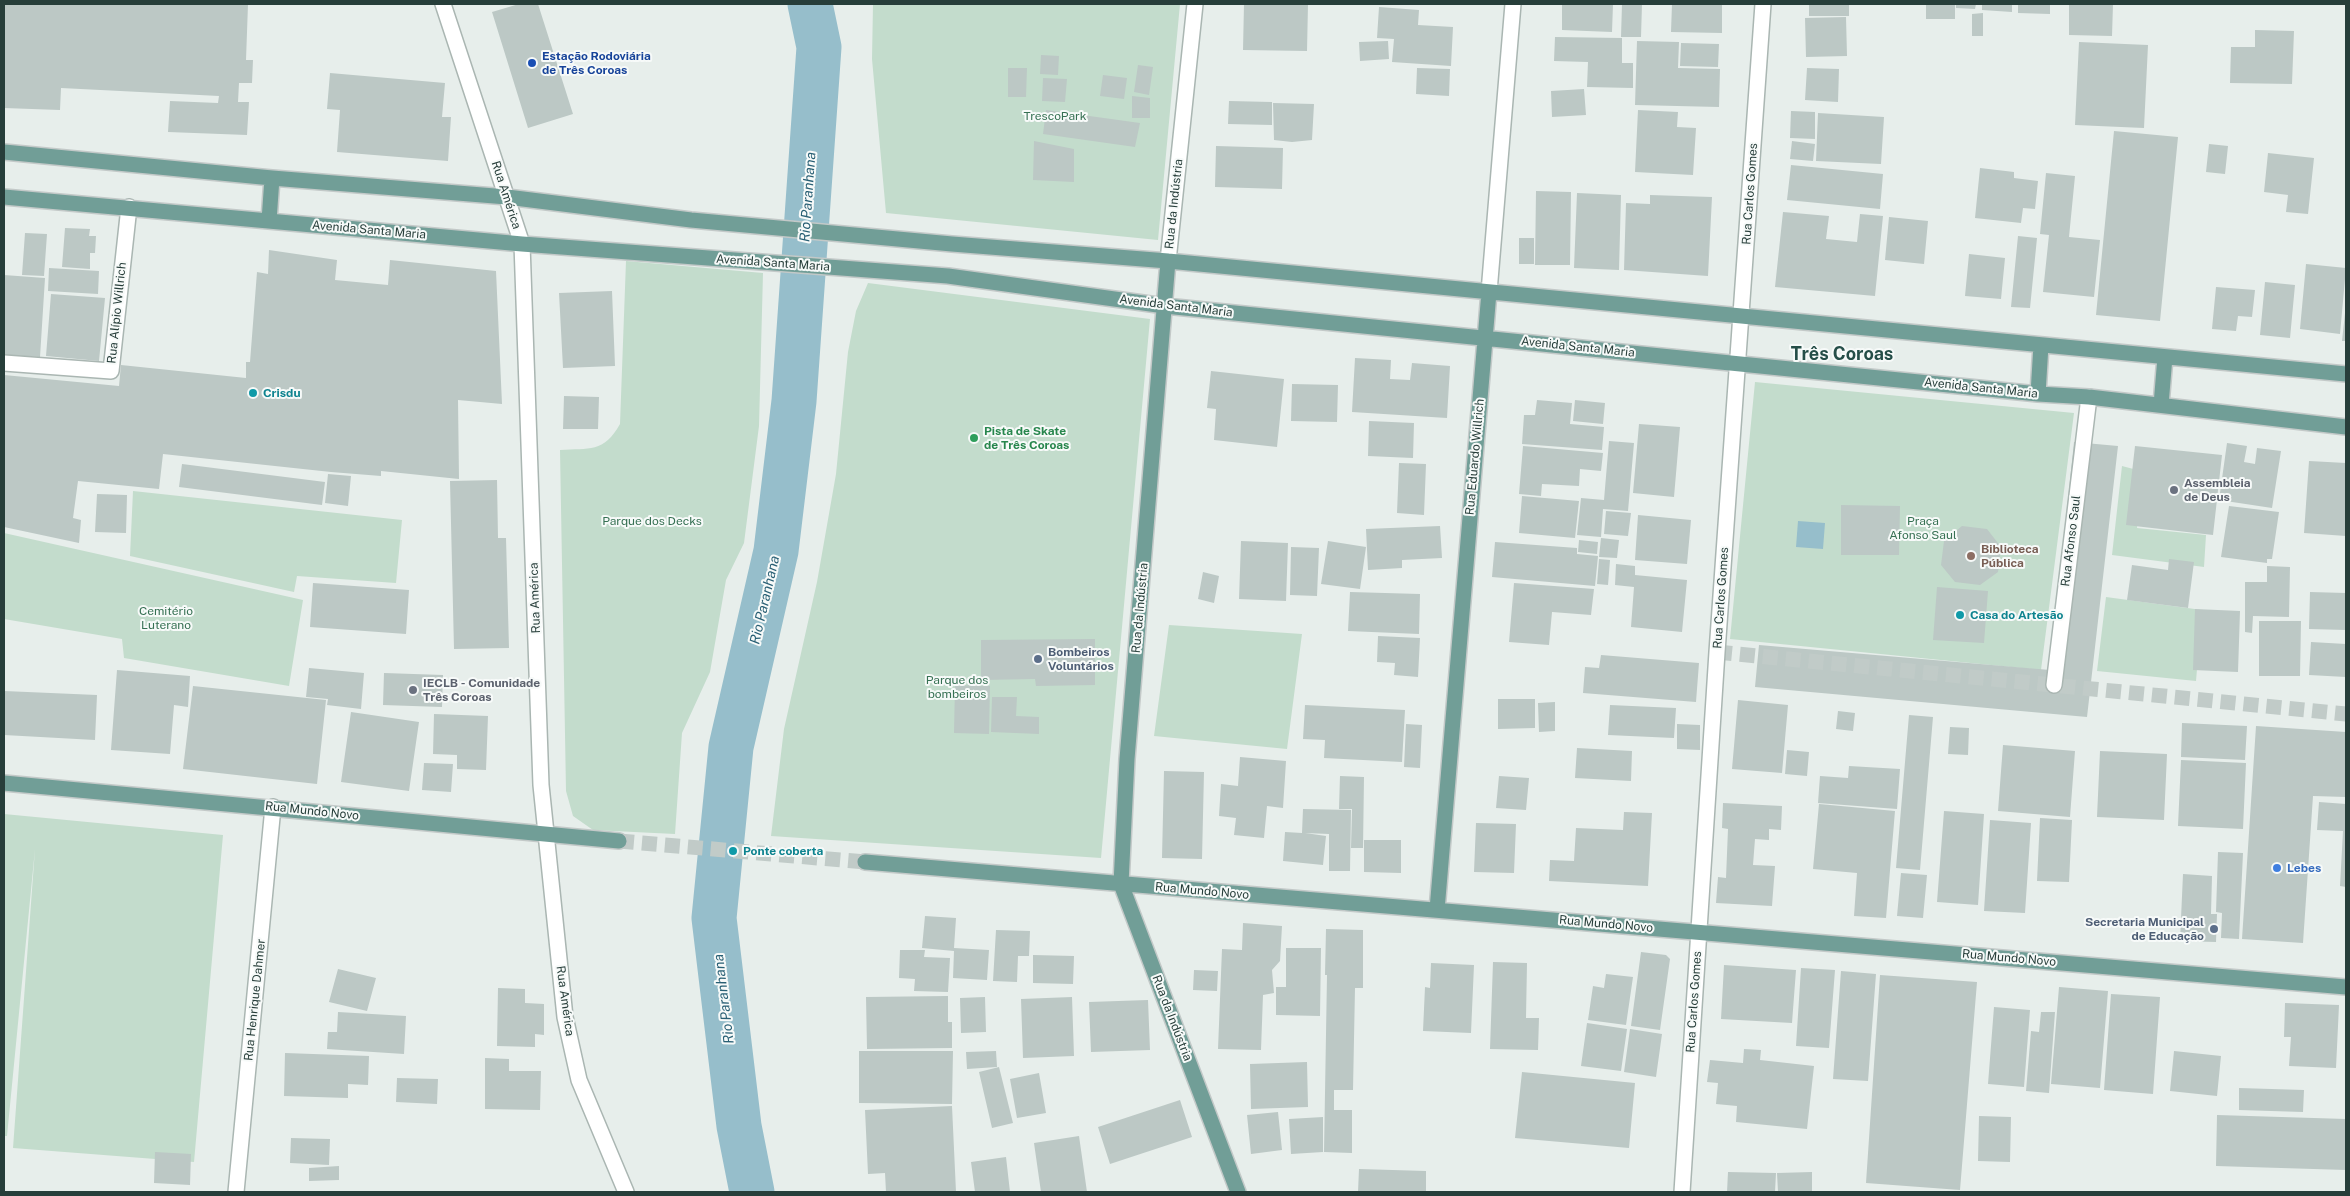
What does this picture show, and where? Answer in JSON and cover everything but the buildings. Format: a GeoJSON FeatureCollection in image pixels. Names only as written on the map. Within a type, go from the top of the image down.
{"type":"FeatureCollection","features":[{"type":"Feature","properties":{"kind":"main road"},"geometry":{"type":"LineString","coordinates":[[4,152],[272,178],[507,197],[691,220],[952,244],[1168,261],[2346,374]]}},
{"type":"Feature","properties":{"kind":"main road"},"geometry":{"type":"LineString","coordinates":[[269,220],[272,178]]}},
{"type":"Feature","properties":{"kind":"main road","name":"Avenida Santa Maria"},"geometry":{"type":"LineString","coordinates":[[4,197],[522,244],[948,276],[1165,306],[1738,362],[2038,394],[2089,397],[2346,427]]}},
{"type":"Feature","properties":{"kind":"main road","name":"Rua da Indústria"},"geometry":{"type":"LineString","coordinates":[[1168,261],[1127,758],[1121,884],[1238,1192]]}},
{"type":"Feature","properties":{"kind":"main road","name":"Rua Eduardo Willrich"},"geometry":{"type":"LineString","coordinates":[[1437,910],[1489,292]]}},
{"type":"Feature","properties":{"kind":"main road"},"geometry":{"type":"LineString","coordinates":[[2038,394],[2041,345]]}},
{"type":"Feature","properties":{"kind":"main road"},"geometry":{"type":"LineString","coordinates":[[2161,405],[2165,357]]}},
{"type":"Feature","properties":{"kind":"main road","name":"Rua Mundo Novo"},"geometry":{"type":"LineString","coordinates":[[4,783],[619,841]]}},
{"type":"Feature","properties":{"kind":"main road","name":"Rua Mundo Novo"},"geometry":{"type":"LineString","coordinates":[[865,862],[2346,987]]}},
{"type":"Feature","properties":{"kind":"street","name":"Rua América"},"geometry":{"type":"LineString","coordinates":[[443,4],[522,244],[541,785],[565,1017],[579,1080],[626,1192]]}},
{"type":"Feature","properties":{"kind":"street","name":"Rua da Indústria"},"geometry":{"type":"LineString","coordinates":[[1168,261],[1195,4]]}},
{"type":"Feature","properties":{"kind":"street","name":"Rua Eduardo Willrich"},"geometry":{"type":"LineString","coordinates":[[1489,292],[1513,4]]}},
{"type":"Feature","properties":{"kind":"street","name":"Rua Carlos Gomes"},"geometry":{"type":"LineString","coordinates":[[1682,1192],[1763,4]]}},
{"type":"Feature","properties":{"kind":"street","name":"Rua Alípio Willrich"},"geometry":{"type":"LineString","coordinates":[[4,363],[111,371],[128,207]]}},
{"type":"Feature","properties":{"kind":"street","name":"Rua Afonso Saul"},"geometry":{"type":"LineString","coordinates":[[2054,685],[2089,397]]}},
{"type":"Feature","properties":{"kind":"street","name":"Rua Henrique Dahmer"},"geometry":{"type":"LineString","coordinates":[[236,1192],[273,807]]}},
{"type":"Feature","properties":{"kind":"green space","name":"TrescoPark"},"geometry":{"type":"Polygon","coordinates":[[[873,4],[1180,4],[1158,240],[886,213],[872,59],[873,4]]]}},
{"type":"Feature","properties":{"kind":"green space","name":"Parque dos Decks"},"geometry":{"type":"Polygon","coordinates":[[[626,261],[763,273],[759,426],[744,543],[726,580],[710,672],[682,733],[675,834],[593,830],[573,816],[566,791],[560,450],[588,449],[602,444],[608,440],[620,424],[626,261]]]}},
{"type":"Feature","properties":{"kind":"green space","name":"Parque dos bombeiros"},"geometry":{"type":"Polygon","coordinates":[[[868,283],[1150,319],[1101,858],[771,836],[784,729],[817,582],[836,474],[848,352],[856,311],[868,283]]]}},
{"type":"Feature","properties":{"kind":"green space","name":"Praça Afonso Saul"},"geometry":{"type":"Polygon","coordinates":[[[1755,382],[2074,413],[2041,670],[1730,639],[1755,382]]]}},
{"type":"Feature","properties":{"kind":"green space"},"geometry":{"type":"Polygon","coordinates":[[[2122,466],[2141,471],[2137,528],[2206,535],[2204,567],[2112,555],[2122,466]]]}},
{"type":"Feature","properties":{"kind":"green space"},"geometry":{"type":"Polygon","coordinates":[[[133,491],[402,520],[396,583],[297,576],[294,592],[130,556],[133,491]]]}},
{"type":"Feature","properties":{"kind":"green space","name":"Cemitério Luterano"},"geometry":{"type":"Polygon","coordinates":[[[4,533],[303,600],[289,686],[124,658],[122,639],[4,619],[4,533]]]}},
{"type":"Feature","properties":{"kind":"green space"},"geometry":{"type":"Polygon","coordinates":[[[2106,597],[2202,610],[2196,681],[2097,671],[2106,597]]]}},
{"type":"Feature","properties":{"kind":"green space"},"geometry":{"type":"Polygon","coordinates":[[[1169,625],[1302,634],[1287,749],[1154,736],[1169,625]]]}},
{"type":"Feature","properties":{"kind":"green space"},"geometry":{"type":"Polygon","coordinates":[[[4,814],[223,835],[194,1162],[13,1148],[35,849],[7,1136],[4,1136],[4,814]]]}},
{"type":"Feature","properties":{"kind":"water"},"geometry":{"type":"Polygon","coordinates":[[[1798,521],[1825,523],[1823,549],[1796,547],[1798,521]]]}},
{"type":"Feature","properties":{"kind":"waterway","name":"Rio Paranhana"},"geometry":{"type":"LineString","coordinates":[[752,1192],[739,1126],[714,918],[731,747],[776,551],[794,401],[819,47],[810,4]]}},
{"type":"Feature","properties":{"kind":"tunnel"},"geometry":{"type":"LineString","coordinates":[[1717,652],[2346,714]]}},
{"type":"Feature","properties":{"kind":"tunnel"},"geometry":{"type":"LineString","coordinates":[[619,841],[865,862]]}},
{"type":"Feature","properties":{"kind":"place","name":"Estação Rodoviária de Três Coroas"},"geometry":{"type":"Point","coordinates":[532,63]}},
{"type":"Feature","properties":{"kind":"place","name":"Crisdu"},"geometry":{"type":"Point","coordinates":[253,393]}},
{"type":"Feature","properties":{"kind":"place","name":"Pista de Skate de Três Coroas"},"geometry":{"type":"Point","coordinates":[974,438]}},
{"type":"Feature","properties":{"kind":"place","name":"Assembleia de Deus"},"geometry":{"type":"Point","coordinates":[2174,490]}},
{"type":"Feature","properties":{"kind":"place","name":"Biblioteca Pública"},"geometry":{"type":"Point","coordinates":[1971,556]}},
{"type":"Feature","properties":{"kind":"place","name":"Casa do Artesão"},"geometry":{"type":"Point","coordinates":[1960,615]}},
{"type":"Feature","properties":{"kind":"place","name":"Bombeiros Voluntários"},"geometry":{"type":"Point","coordinates":[1038,659]}},
{"type":"Feature","properties":{"kind":"place","name":"IECLB - Comunidade Três Coroas"},"geometry":{"type":"Point","coordinates":[413,690]}},
{"type":"Feature","properties":{"kind":"place","name":"Ponte coberta"},"geometry":{"type":"Point","coordinates":[733,851]}},
{"type":"Feature","properties":{"kind":"place","name":"Lebes"},"geometry":{"type":"Point","coordinates":[2277,868]}},
{"type":"Feature","properties":{"kind":"place","name":"Secretaria Municipal de Educação"},"geometry":{"type":"Point","coordinates":[2214,929]}},
{"type":"Feature","properties":{"kind":"district","name":"Três Coroas"},"geometry":{"type":"Point","coordinates":[1842,354]}}]}
